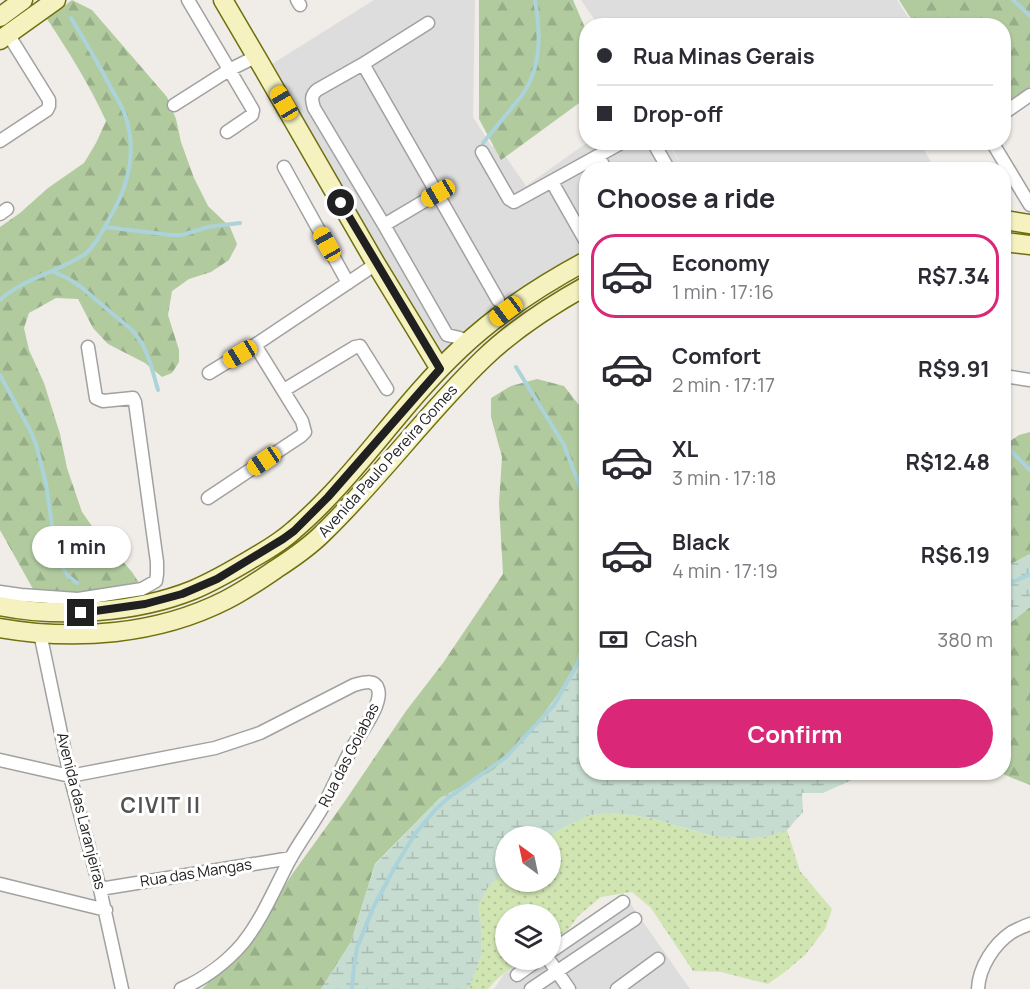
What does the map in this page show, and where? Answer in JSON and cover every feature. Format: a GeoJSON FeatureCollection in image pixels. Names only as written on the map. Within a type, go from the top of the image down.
{"type":"FeatureCollection","features":[{"type":"Feature","properties":{"kind":"main road"},"geometry":{"type":"LineString","coordinates":[[0,17],[23,0]]}},
{"type":"Feature","properties":{"kind":"main road"},"geometry":{"type":"LineString","coordinates":[[4,37],[56,0]]}},
{"type":"Feature","properties":{"kind":"main road"},"geometry":{"type":"LineString","coordinates":[[223,0],[376,264],[440,369]]}},
{"type":"Feature","properties":{"kind":"main road"},"geometry":{"type":"LineString","coordinates":[[1011,221],[1030,224]]}},
{"type":"Feature","properties":{"kind":"main road"},"geometry":{"type":"LineString","coordinates":[[1011,243],[1030,245]]}},
{"type":"Feature","properties":{"kind":"main road","name":"Avenida Paulo Pereira Gomes"},"geometry":{"type":"LineString","coordinates":[[0,606],[21,610],[81,613],[145,604],[192,591],[269,549],[294,531],[343,480],[440,369],[465,344],[506,311],[579,265]]}},
{"type":"Feature","properties":{"kind":"main road","name":"Avenida Paulo Pereira Gomes"},"geometry":{"type":"LineString","coordinates":[[0,628],[39,633],[116,632],[180,618],[214,605],[252,585],[323,534],[472,369],[494,349],[531,321],[579,290]]}},
{"type":"Feature","properties":{"kind":"street"},"geometry":{"type":"LineString","coordinates":[[188,0],[253,110],[253,113],[227,132]]}},
{"type":"Feature","properties":{"kind":"street"},"geometry":{"type":"LineString","coordinates":[[428,23],[317,90],[313,94],[312,101],[447,335],[460,338],[465,344]]}},
{"type":"Feature","properties":{"kind":"street"},"geometry":{"type":"LineString","coordinates":[[0,141],[47,110],[50,105],[49,100],[4,37]]}},
{"type":"Feature","properties":{"kind":"street"},"geometry":{"type":"LineString","coordinates":[[174,105],[229,70],[257,56]]}},
{"type":"Feature","properties":{"kind":"street"},"geometry":{"type":"LineString","coordinates":[[363,64],[498,300]]}},
{"type":"Feature","properties":{"kind":"street"},"geometry":{"type":"LineString","coordinates":[[1011,108],[1030,95]]}},
{"type":"Feature","properties":{"kind":"street"},"geometry":{"type":"LineString","coordinates":[[587,162],[609,150]]}},
{"type":"Feature","properties":{"kind":"street"},"geometry":{"type":"LineString","coordinates":[[482,152],[514,202],[579,167]]}},
{"type":"Feature","properties":{"kind":"street"},"geometry":{"type":"LineString","coordinates":[[598,156],[601,162]]}},
{"type":"Feature","properties":{"kind":"street"},"geometry":{"type":"LineString","coordinates":[[284,167],[348,284]]}},
{"type":"Feature","properties":{"kind":"street"},"geometry":{"type":"LineString","coordinates":[[1011,174],[1030,205]]}},
{"type":"Feature","properties":{"kind":"street"},"geometry":{"type":"LineString","coordinates":[[552,182],[579,229]]}},
{"type":"Feature","properties":{"kind":"street"},"geometry":{"type":"LineString","coordinates":[[384,225],[438,193]]}},
{"type":"Feature","properties":{"kind":"street"},"geometry":{"type":"LineString","coordinates":[[209,373],[376,264]]}},
{"type":"Feature","properties":{"kind":"street"},"geometry":{"type":"LineString","coordinates":[[207,498],[305,432],[303,422],[255,345]]}},
{"type":"Feature","properties":{"kind":"street"},"geometry":{"type":"LineString","coordinates":[[284,390],[360,346],[387,388]]}},
{"type":"Feature","properties":{"kind":"street"},"geometry":{"type":"LineString","coordinates":[[0,592],[78,600],[142,589],[156,581],[157,562],[135,402],[133,398],[103,401],[96,398],[88,347]]}},
{"type":"Feature","properties":{"kind":"street"},"geometry":{"type":"LineString","coordinates":[[1011,377],[1030,380]]}},
{"type":"Feature","properties":{"kind":"street","name":"Avenida das Laranjeiras"},"geometry":{"type":"LineString","coordinates":[[39,633],[70,776],[106,910],[122,989]]}},
{"type":"Feature","properties":{"kind":"street","name":"Rua das Goiabas"},"geometry":{"type":"LineString","coordinates":[[70,776],[234,743],[260,733],[354,685],[365,682],[376,685],[379,696],[373,712],[350,750],[323,807],[291,858],[255,926],[242,944],[209,974],[181,989]]}},
{"type":"Feature","properties":{"kind":"street"},"geometry":{"type":"LineString","coordinates":[[0,760],[70,776]]}},
{"type":"Feature","properties":{"kind":"street","name":"Rua das Mangas"},"geometry":{"type":"LineString","coordinates":[[100,889],[291,858]]}},
{"type":"Feature","properties":{"kind":"street"},"geometry":{"type":"LineString","coordinates":[[0,884],[106,910]]}},
{"type":"Feature","properties":{"kind":"street"},"geometry":{"type":"LineString","coordinates":[[561,944],[623,902]]}},
{"type":"Feature","properties":{"kind":"street"},"geometry":{"type":"LineString","coordinates":[[531,989],[635,919]]}},
{"type":"Feature","properties":{"kind":"street"},"geometry":{"type":"LineString","coordinates":[[978,989],[985,963],[997,946],[1012,932],[1030,924]]}},
{"type":"Feature","properties":{"kind":"street"},"geometry":{"type":"LineString","coordinates":[[617,989],[658,959]]}},
{"type":"Feature","properties":{"kind":"street"},"geometry":{"type":"LineString","coordinates":[[517,975],[524,970]]}},
{"type":"Feature","properties":{"kind":"street"},"geometry":{"type":"LineString","coordinates":[[556,972],[568,989]]}},
{"type":"Feature","properties":{"kind":"shaded area"},"geometry":{"type":"Polygon","coordinates":[[[374,0],[475,0],[473,117],[492,147],[497,144],[526,186],[579,148],[672,150],[680,162],[579,162],[579,263],[442,359],[272,64],[374,0]]]}},
{"type":"Feature","properties":{"kind":"shaded area"},"geometry":{"type":"Polygon","coordinates":[[[581,0],[897,0],[909,18],[593,18],[581,0]]]}},
{"type":"Feature","properties":{"kind":"shaded area"},"geometry":{"type":"Polygon","coordinates":[[[673,150],[924,150],[931,162],[680,162],[673,150]]]}},
{"type":"Feature","properties":{"kind":"shaded area"},"geometry":{"type":"Polygon","coordinates":[[[623,893],[690,989],[494,989],[504,974],[510,970],[561,970],[561,935],[623,893]]]}},
{"type":"Feature","properties":{"kind":"green space"},"geometry":{"type":"Polygon","coordinates":[[[72,0],[92,10],[167,97],[194,178],[208,206],[230,227],[237,244],[229,260],[211,272],[189,279],[172,291],[168,315],[179,350],[179,362],[172,373],[162,377],[145,363],[108,344],[93,328],[78,299],[56,298],[29,313],[24,328],[29,350],[44,383],[60,434],[67,468],[82,512],[141,586],[38,598],[0,530],[0,227],[48,188],[84,163],[106,121],[78,68],[47,19],[72,0]]]}},
{"type":"Feature","properties":{"kind":"green space"},"geometry":{"type":"Polygon","coordinates":[[[479,0],[573,0],[581,18],[579,103],[501,160],[479,119],[479,0]]]}},
{"type":"Feature","properties":{"kind":"green space"},"geometry":{"type":"Polygon","coordinates":[[[899,0],[1030,0],[1030,92],[1011,103],[1011,18],[911,18],[899,0]]]}},
{"type":"Feature","properties":{"kind":"green space"},"geometry":{"type":"Polygon","coordinates":[[[537,379],[564,386],[579,405],[579,653],[576,664],[540,719],[494,770],[440,798],[375,864],[351,942],[321,989],[202,989],[244,948],[293,873],[406,711],[443,663],[503,574],[499,503],[502,457],[491,417],[491,398],[511,386],[537,379]]]}},
{"type":"Feature","properties":{"kind":"green space"},"geometry":{"type":"Polygon","coordinates":[[[1030,432],[1030,554],[1011,564],[1011,440],[1030,432]]]}},
{"type":"Feature","properties":{"kind":"green space"},"geometry":{"type":"Polygon","coordinates":[[[1030,554],[1030,607],[1011,622],[1011,564],[1030,554]]]}},
{"type":"Feature","properties":{"kind":"green space"},"geometry":{"type":"Polygon","coordinates":[[[1030,607],[1030,785],[1011,777],[1011,622],[1030,607]]]}},
{"type":"Feature","properties":{"kind":"green space"},"geometry":{"type":"Polygon","coordinates":[[[579,654],[579,780],[852,780],[823,793],[802,793],[803,812],[787,830],[749,839],[713,836],[650,818],[617,813],[590,815],[561,829],[561,826],[495,826],[495,880],[488,887],[478,907],[481,924],[481,956],[467,989],[321,989],[351,942],[375,865],[440,798],[494,770],[540,719],[576,664],[579,654]]]}},
{"type":"Feature","properties":{"kind":"green space"},"geometry":{"type":"Polygon","coordinates":[[[617,813],[650,818],[713,836],[749,839],[787,830],[800,871],[832,909],[825,929],[806,954],[768,984],[721,972],[693,971],[651,908],[632,892],[601,897],[578,916],[561,938],[561,904],[495,904],[495,970],[509,970],[488,989],[467,989],[481,956],[481,924],[478,907],[488,887],[495,880],[495,892],[561,892],[561,829],[590,815],[617,813]]]}},
{"type":"Feature","properties":{"kind":"waterway"},"geometry":{"type":"LineString","coordinates":[[483,143],[519,99],[532,76],[539,39],[535,0]]}},
{"type":"Feature","properties":{"kind":"waterway"},"geometry":{"type":"LineString","coordinates":[[1013,0],[1030,16]]}},
{"type":"Feature","properties":{"kind":"waterway"},"geometry":{"type":"LineString","coordinates":[[0,300],[20,286],[85,254],[93,246],[113,212],[127,177],[131,152],[129,127],[124,111],[71,18]]}},
{"type":"Feature","properties":{"kind":"waterway"},"geometry":{"type":"LineString","coordinates":[[105,227],[182,235],[208,227],[240,223]]}},
{"type":"Feature","properties":{"kind":"waterway"},"geometry":{"type":"LineString","coordinates":[[52,271],[81,287],[133,331],[143,345],[158,390]]}},
{"type":"Feature","properties":{"kind":"waterway"},"geometry":{"type":"LineString","coordinates":[[516,367],[564,445],[579,484]]}},
{"type":"Feature","properties":{"kind":"waterway"},"geometry":{"type":"LineString","coordinates":[[0,375],[36,444],[46,484],[57,559],[68,576],[77,583]]}},
{"type":"Feature","properties":{"kind":"waterway"},"geometry":{"type":"LineString","coordinates":[[1011,451],[1030,470]]}},
{"type":"Feature","properties":{"kind":"waterway"},"geometry":{"type":"LineString","coordinates":[[1011,584],[1030,574]]}},
{"type":"Feature","properties":{"kind":"waterway"},"geometry":{"type":"LineString","coordinates":[[352,989],[357,948],[373,908],[415,834],[448,798],[506,757],[554,705],[579,661]]}},
{"type":"Feature","properties":{"kind":"district","name":"CIVIT II"},"geometry":{"type":"Point","coordinates":[161,806]}},
{"type":"Feature","properties":{"kind":"route"},"geometry":{"type":"LineString","coordinates":[[81,613],[145,604],[192,591],[247,562],[283,539],[328,497],[440,369],[341,203]]}}]}
